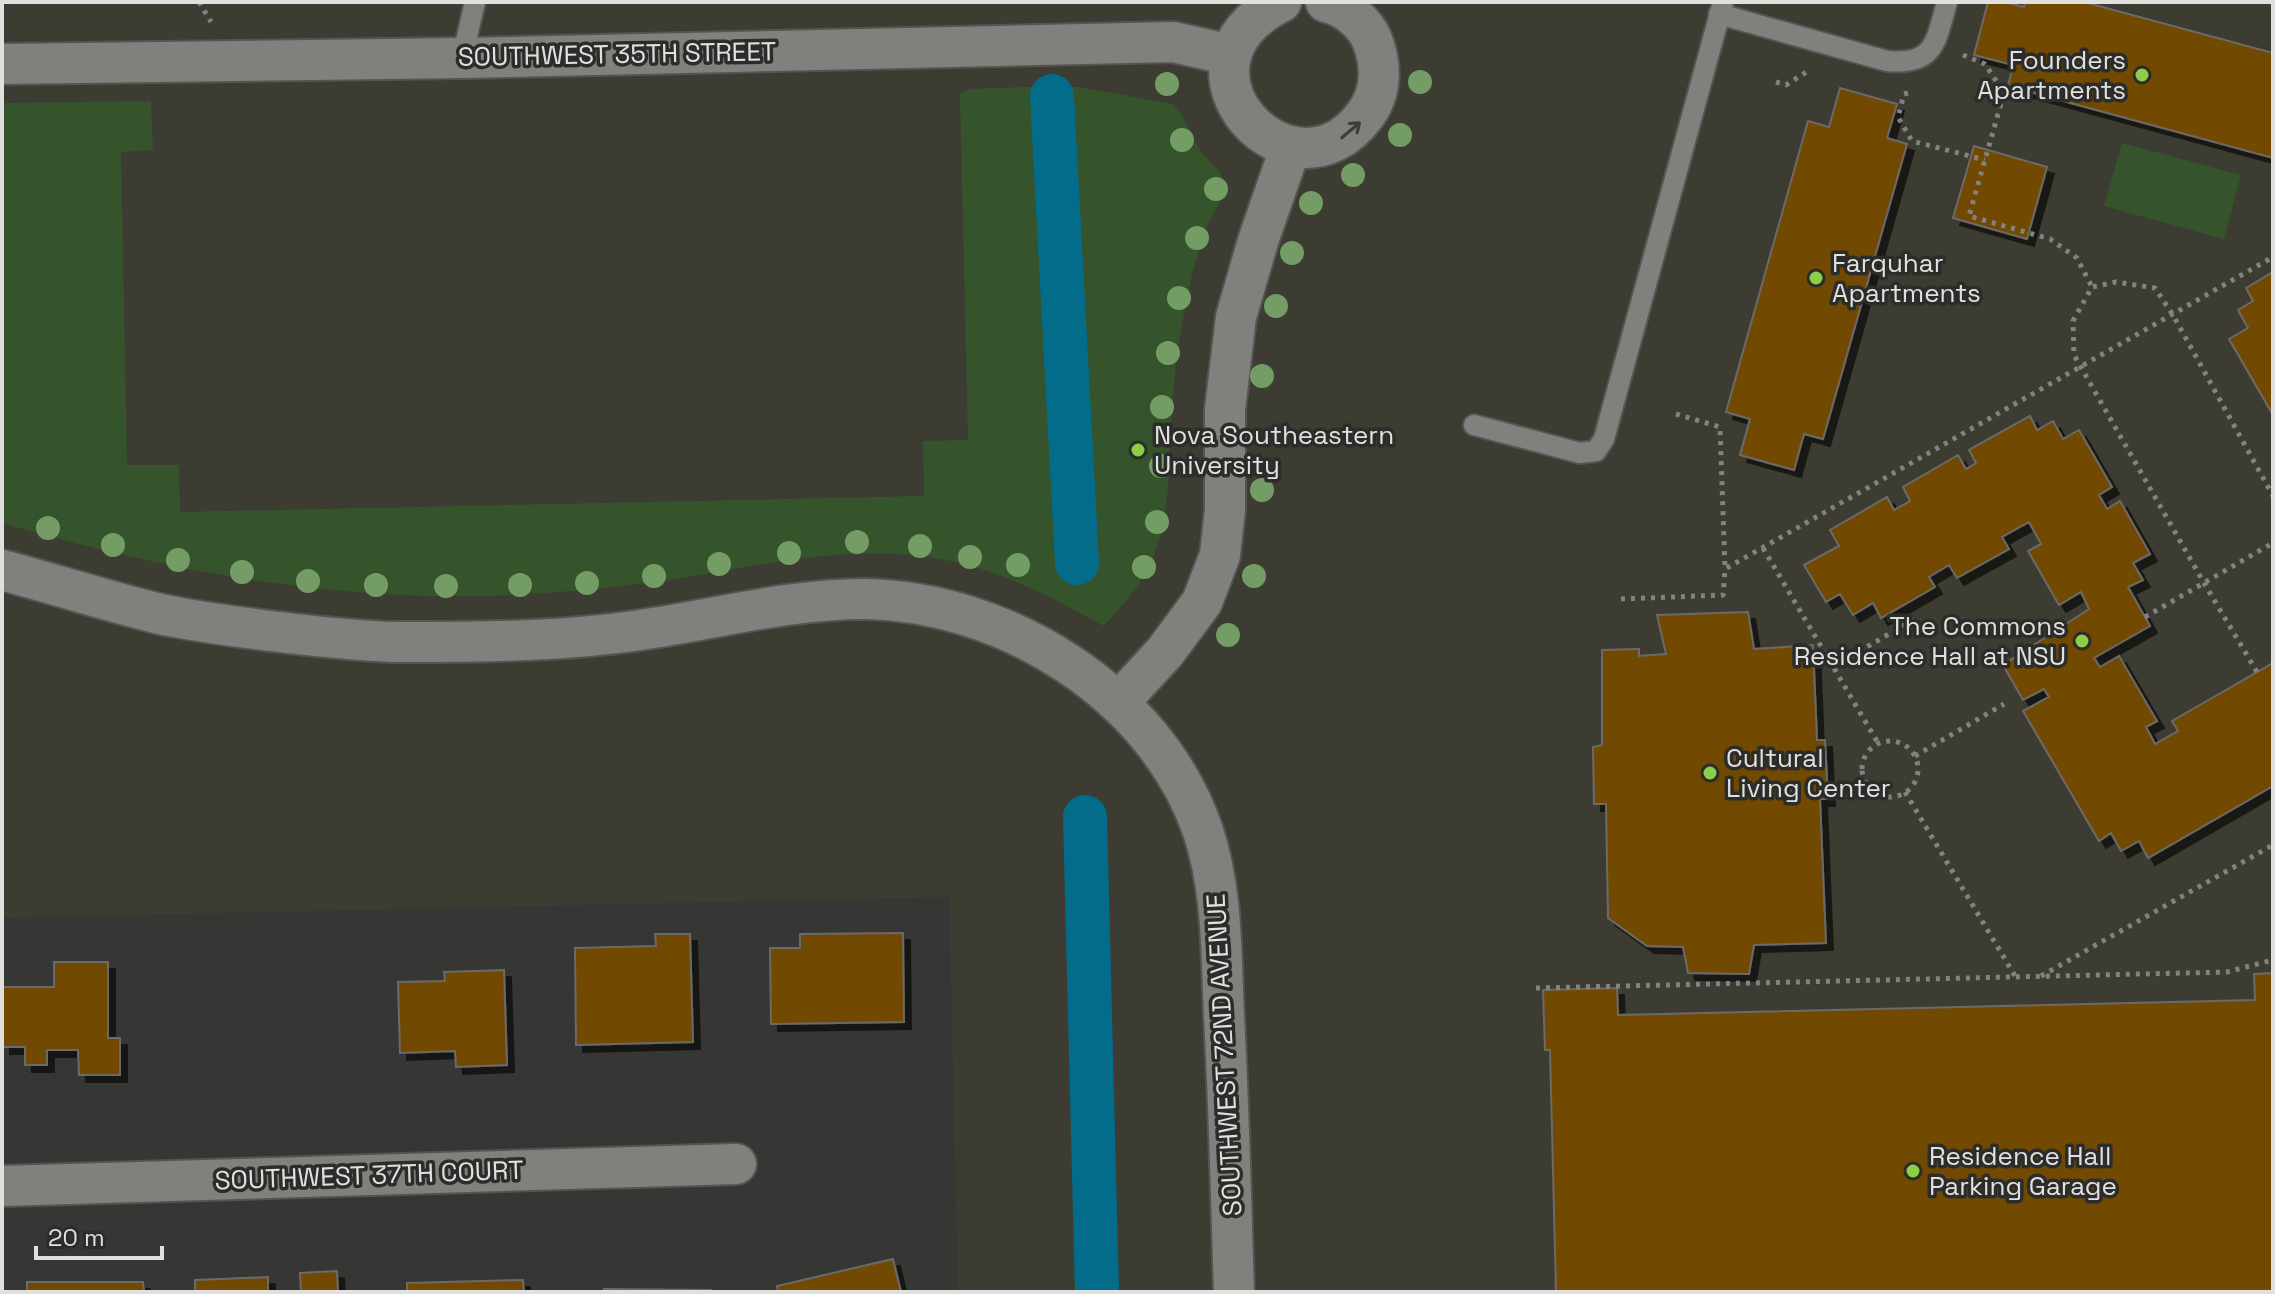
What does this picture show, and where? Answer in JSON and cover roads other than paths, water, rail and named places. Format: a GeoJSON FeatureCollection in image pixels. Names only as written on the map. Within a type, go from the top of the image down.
{"type":"FeatureCollection","features":[{"type":"Feature","properties":{"kind":"street"},"geometry":{"type":"LineString","coordinates":[[1281,2],[1259,13],[1242,32],[1231,55],[1229,80],[1235,103],[1248,123],[1268,139],[1291,146],[1315,147],[1338,140],[1358,125],[1372,106],[1379,83],[1378,59],[1371,37],[1350,7]]}},
{"type":"Feature","properties":{"kind":"street","name":"SOUTHWEST 35TH STREET"},"geometry":{"type":"LineString","coordinates":[[2,64],[462,58],[1173,42],[1231,55]]}},
{"type":"Feature","properties":{"kind":"street"},"geometry":{"type":"LineString","coordinates":[[1118,703],[1165,652],[1202,602],[1220,555],[1225,510],[1225,409],[1236,317],[1291,146]]}},
{"type":"Feature","properties":{"kind":"street","name":"SOUTHWEST 72ND AVENUE"},"geometry":{"type":"LineString","coordinates":[[2,570],[162,615],[314,636],[388,642],[622,633],[804,603],[866,599],[937,607],[999,625],[1060,658],[1118,703],[1161,749],[1190,799],[1214,873],[1222,950],[1234,1292]]}},
{"type":"Feature","properties":{"kind":"street","name":"SOUTHWEST 37TH COURT"},"geometry":{"type":"LineString","coordinates":[[2,1186],[736,1164]]}},
{"type":"Feature","properties":{"kind":"lane"},"geometry":{"type":"LineString","coordinates":[[462,58],[475,2]]}},
{"type":"Feature","properties":{"kind":"lane"},"geometry":{"type":"LineString","coordinates":[[1474,425],[1580,453],[1596,451],[1604,439],[1721,8],[1887,61],[1905,63],[1921,59],[1931,52],[1947,2]]}},
{"type":"Feature","properties":{"kind":"waterway"},"geometry":{"type":"LineString","coordinates":[[1052,96],[1077,563]]}},
{"type":"Feature","properties":{"kind":"waterway"},"geometry":{"type":"LineString","coordinates":[[1085,817],[1097,1292]]}},
{"type":"Feature","properties":{"kind":"place","name":"Founders Apartments"},"geometry":{"type":"Point","coordinates":[2142,75]}},
{"type":"Feature","properties":{"kind":"place","name":"Farquhar Apartments"},"geometry":{"type":"Point","coordinates":[1816,278]}},
{"type":"Feature","properties":{"kind":"place","name":"Nova Southeastern University"},"geometry":{"type":"Point","coordinates":[1138,450]}},
{"type":"Feature","properties":{"kind":"place","name":"The Commons Residence Hall at NSU"},"geometry":{"type":"Point","coordinates":[2082,641]}},
{"type":"Feature","properties":{"kind":"place","name":"Cultural Living Center"},"geometry":{"type":"Point","coordinates":[1710,773]}},
{"type":"Feature","properties":{"kind":"place","name":"Residence Hall Parking Garage"},"geometry":{"type":"Point","coordinates":[1913,1171]}}]}
